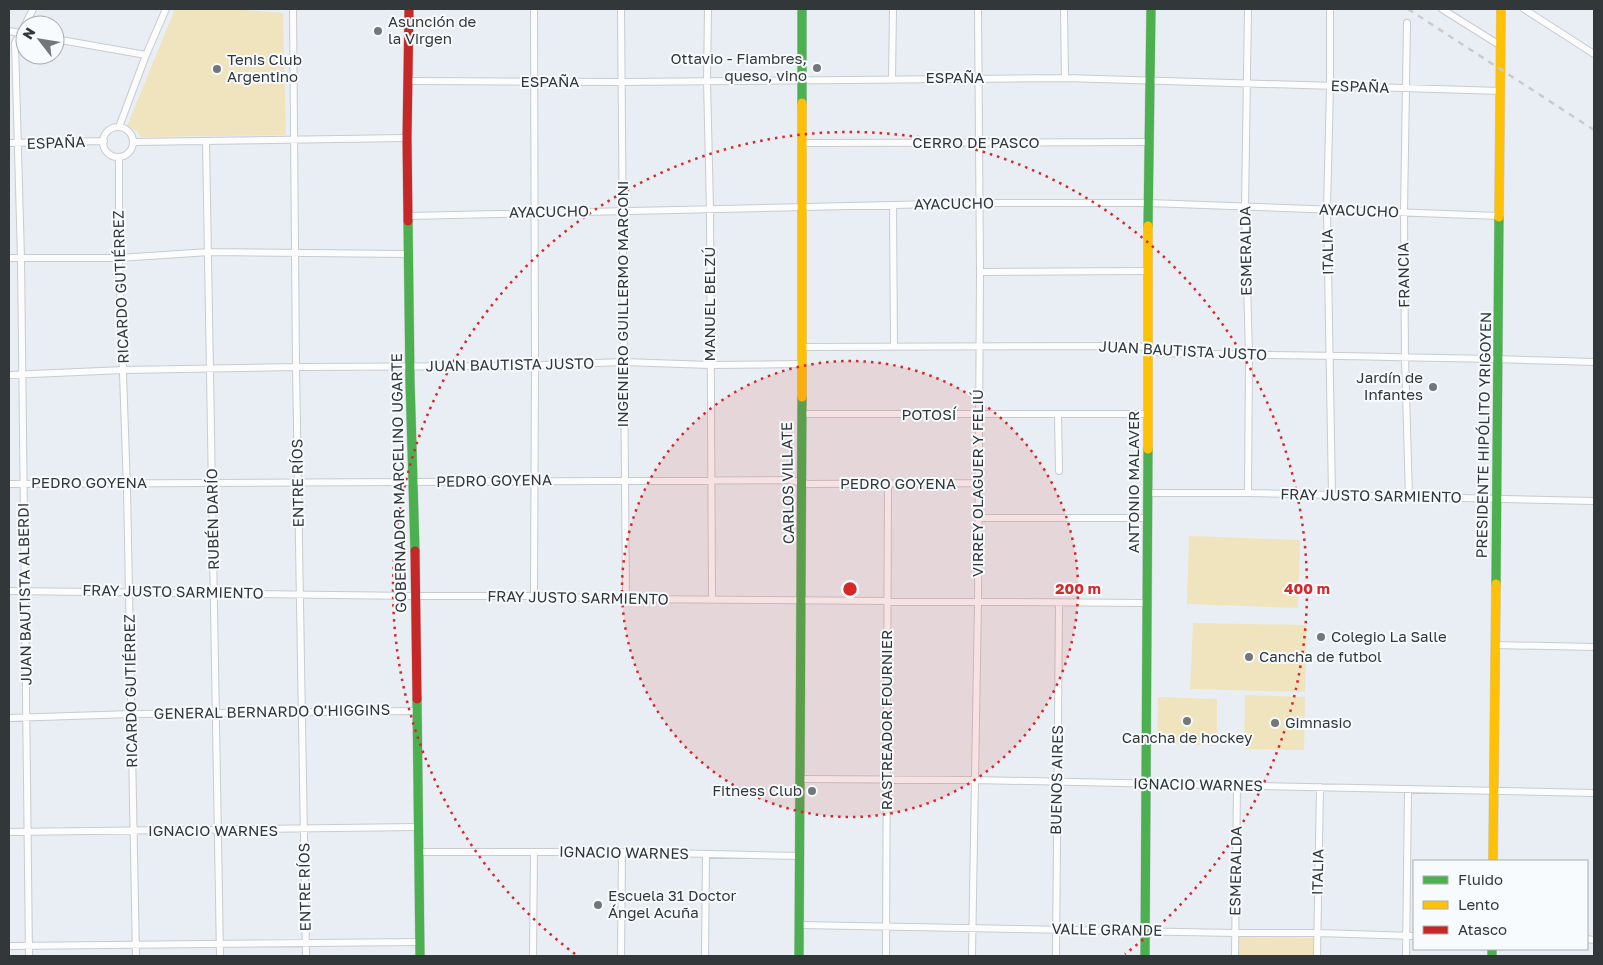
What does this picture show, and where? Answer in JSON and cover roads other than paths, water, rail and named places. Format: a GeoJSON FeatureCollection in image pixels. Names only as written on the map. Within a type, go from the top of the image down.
{"type":"FeatureCollection","features":[{"type":"Feature","properties":{"kind":"street"},"geometry":{"type":"LineString","coordinates":[[119,127],[146,55],[166,9]]}},
{"type":"Feature","properties":{"kind":"street","name":"ENTRE RÍOS"},"geometry":{"type":"LineString","coordinates":[[293,9],[296,367],[306,956]]}},
{"type":"Feature","properties":{"kind":"street","name":"GOBERNADOR MARCELINO UGARTE"},"geometry":{"type":"LineString","coordinates":[[410,9],[407,138],[410,367],[414,482],[420,956]]}},
{"type":"Feature","properties":{"kind":"street"},"geometry":{"type":"LineString","coordinates":[[534,9],[534,596]]}},
{"type":"Feature","properties":{"kind":"street","name":"INGENIERO GUILLERMO MARCONI"},"geometry":{"type":"LineString","coordinates":[[621,9],[626,599]]}},
{"type":"Feature","properties":{"kind":"street","name":"MANUEL BELZÚ"},"geometry":{"type":"LineString","coordinates":[[708,9],[712,600]]}},
{"type":"Feature","properties":{"kind":"street","name":"CARLOS VILLATE"},"geometry":{"type":"LineString","coordinates":[[799,956],[802,601],[802,9]]}},
{"type":"Feature","properties":{"kind":"street"},"geometry":{"type":"LineString","coordinates":[[892,9],[892,79]]}},
{"type":"Feature","properties":{"kind":"street","name":"VIRREY OLAGUER Y FELIÚ"},"geometry":{"type":"LineString","coordinates":[[972,956],[978,602],[980,203],[978,9]]}},
{"type":"Feature","properties":{"kind":"street"},"geometry":{"type":"LineString","coordinates":[[1064,9],[1065,78]]}},
{"type":"Feature","properties":{"kind":"street","name":"ANTONIO MALAVER"},"geometry":{"type":"LineString","coordinates":[[1144,956],[1151,9]]}},
{"type":"Feature","properties":{"kind":"street","name":"ESMERALDA"},"geometry":{"type":"LineString","coordinates":[[1248,9],[1245,207],[1249,355],[1248,493]]}},
{"type":"Feature","properties":{"kind":"street","name":"ITALIA"},"geometry":{"type":"LineString","coordinates":[[1330,9],[1327,210],[1332,495]]}},
{"type":"Feature","properties":{"kind":"street"},"geometry":{"type":"LineString","coordinates":[[1442,9],[1501,46]]}},
{"type":"Feature","properties":{"kind":"street","name":"PRESIDENTE HIPÓLITO YRIGOYEN"},"geometry":{"type":"LineString","coordinates":[[1493,860],[1501,9]]}},
{"type":"Feature","properties":{"kind":"street"},"geometry":{"type":"LineString","coordinates":[[1524,9],[1594,54]]}},
{"type":"Feature","properties":{"kind":"street","name":"FRANCIA"},"geometry":{"type":"LineString","coordinates":[[1407,23],[1404,212],[1405,358],[1409,497]]}},
{"type":"Feature","properties":{"kind":"street"},"geometry":{"type":"LineString","coordinates":[[65,41],[146,55]]}},
{"type":"Feature","properties":{"kind":"street","name":"JUAN BAUTISTA ALBERDI"},"geometry":{"type":"LineString","coordinates":[[15,65],[21,258],[29,956]]}},
{"type":"Feature","properties":{"kind":"street","name":"ESPAÑA"},"geometry":{"type":"LineString","coordinates":[[408,81],[622,82],[1065,78],[1501,91]]}},
{"type":"Feature","properties":{"kind":"street"},"geometry":{"type":"LineString","coordinates":[[119,127],[124,128],[131,134],[133,142],[130,151],[119,157],[110,154],[104,146],[104,141],[110,129],[119,127]]}},
{"type":"Feature","properties":{"kind":"street"},"geometry":{"type":"LineString","coordinates":[[133,142],[407,138]]}},
{"type":"Feature","properties":{"kind":"street","name":"ESPAÑA"},"geometry":{"type":"LineString","coordinates":[[9,143],[104,141]]}},
{"type":"Feature","properties":{"kind":"street","name":"RUBÉN DARÍO"},"geometry":{"type":"LineString","coordinates":[[206,141],[220,956]]}},
{"type":"Feature","properties":{"kind":"street","name":"CERRO DE PASCO"},"geometry":{"type":"LineString","coordinates":[[802,143],[1150,142]]}},
{"type":"Feature","properties":{"kind":"street","name":"RICARDO GUTIÉRREZ"},"geometry":{"type":"LineString","coordinates":[[119,157],[119,258],[127,482],[136,956]]}},
{"type":"Feature","properties":{"kind":"street","name":"AYACUCHO"},"geometry":{"type":"LineString","coordinates":[[409,216],[980,203],[1149,203],[1499,216]]}},
{"type":"Feature","properties":{"kind":"street"},"geometry":{"type":"LineString","coordinates":[[893,205],[894,346]]}},
{"type":"Feature","properties":{"kind":"street"},"geometry":{"type":"LineString","coordinates":[[9,258],[119,258],[209,252],[409,254]]}},
{"type":"Feature","properties":{"kind":"street"},"geometry":{"type":"LineString","coordinates":[[980,272],[1148,271]]}},
{"type":"Feature","properties":{"kind":"street","name":"JUAN BAUTISTA JUSTO"},"geometry":{"type":"LineString","coordinates":[[802,347],[1139,346],[1161,353],[1329,357],[1498,358],[1594,362]]}},
{"type":"Feature","properties":{"kind":"street","name":"JUAN BAUTISTA JUSTO"},"geometry":{"type":"LineString","coordinates":[[9,375],[210,368],[410,367],[624,362],[710,365],[801,364]]}},
{"type":"Feature","properties":{"kind":"street","name":"POTOSÍ"},"geometry":{"type":"LineString","coordinates":[[801,414],[1148,414]]}},
{"type":"Feature","properties":{"kind":"street"},"geometry":{"type":"LineString","coordinates":[[1058,415],[1059,471]]}},
{"type":"Feature","properties":{"kind":"street","name":"PEDRO GOYENA"},"geometry":{"type":"LineString","coordinates":[[9,484],[625,480],[790,480],[808,484],[978,483]]}},
{"type":"Feature","properties":{"kind":"street","name":"RASTREADOR FOURNIER"},"geometry":{"type":"LineString","coordinates":[[886,956],[888,483]]}},
{"type":"Feature","properties":{"kind":"street","name":"FRAY JUSTO SARMIENTO"},"geometry":{"type":"LineString","coordinates":[[1148,493],[1248,493],[1594,501]]}},
{"type":"Feature","properties":{"kind":"street"},"geometry":{"type":"LineString","coordinates":[[978,518],[1148,518]]}},
{"type":"Feature","properties":{"kind":"street","name":"FRAY JUSTO SARMIENTO"},"geometry":{"type":"LineString","coordinates":[[9,590],[712,600],[1147,603]]}},
{"type":"Feature","properties":{"kind":"street","name":"BUENOS AIRES"},"geometry":{"type":"LineString","coordinates":[[1056,956],[1059,603]]}},
{"type":"Feature","properties":{"kind":"street"},"geometry":{"type":"LineString","coordinates":[[1495,645],[1594,647]]}},
{"type":"Feature","properties":{"kind":"street","name":"GENERAL BERNARDO O'HIGGINS"},"geometry":{"type":"LineString","coordinates":[[9,718],[132,714],[416,710]]}},
{"type":"Feature","properties":{"kind":"street","name":"IGNACIO WARNES"},"geometry":{"type":"LineString","coordinates":[[801,779],[1146,783],[1594,793]]}},
{"type":"Feature","properties":{"kind":"street","name":"ESMERALDA"},"geometry":{"type":"LineString","coordinates":[[1235,956],[1237,786]]}},
{"type":"Feature","properties":{"kind":"street","name":"ITALIA"},"geometry":{"type":"LineString","coordinates":[[1317,956],[1320,787]]}},
{"type":"Feature","properties":{"kind":"street"},"geometry":{"type":"LineString","coordinates":[[1406,956],[1408,789]]}},
{"type":"Feature","properties":{"kind":"street","name":"IGNACIO WARNES"},"geometry":{"type":"LineString","coordinates":[[9,832],[418,828]]}},
{"type":"Feature","properties":{"kind":"street","name":"IGNACIO WARNES"},"geometry":{"type":"LineString","coordinates":[[418,852],[622,852],[800,856]]}},
{"type":"Feature","properties":{"kind":"street"},"geometry":{"type":"LineString","coordinates":[[533,956],[534,852]]}},
{"type":"Feature","properties":{"kind":"street"},"geometry":{"type":"LineString","coordinates":[[620,956],[622,852]]}},
{"type":"Feature","properties":{"kind":"street"},"geometry":{"type":"LineString","coordinates":[[705,956],[706,854]]}},
{"type":"Feature","properties":{"kind":"street","name":"VALLE GRANDE"},"geometry":{"type":"LineString","coordinates":[[800,925],[1413,936]]}},
{"type":"Feature","properties":{"kind":"street"},"geometry":{"type":"LineString","coordinates":[[9,946],[420,942]]}},
{"type":"Feature","properties":{"kind":"railway"},"geometry":{"type":"LineString","coordinates":[[1408,9],[1594,130]]}},
{"type":"Feature","properties":{"kind":"place","name":"Asunción de la Virgen"},"geometry":{"type":"Point","coordinates":[378,31]}},
{"type":"Feature","properties":{"kind":"place","name":"Ottavio - Fiambres, queso, vino"},"geometry":{"type":"Point","coordinates":[817,68]}},
{"type":"Feature","properties":{"kind":"place","name":"Tenis Club Argentino"},"geometry":{"type":"Point","coordinates":[217,69]}},
{"type":"Feature","properties":{"kind":"place","name":"Jardín de Infantes"},"geometry":{"type":"Point","coordinates":[1433,387]}},
{"type":"Feature","properties":{"kind":"place","name":"Colegio La Salle"},"geometry":{"type":"Point","coordinates":[1321,637]}},
{"type":"Feature","properties":{"kind":"place","name":"Cancha de futbol"},"geometry":{"type":"Point","coordinates":[1249,657]}},
{"type":"Feature","properties":{"kind":"place","name":"Cancha de hockey"},"geometry":{"type":"Point","coordinates":[1187,721]}},
{"type":"Feature","properties":{"kind":"place","name":"Gimnasio"},"geometry":{"type":"Point","coordinates":[1275,723]}},
{"type":"Feature","properties":{"kind":"place","name":"Fitness Club"},"geometry":{"type":"Point","coordinates":[812,791]}},
{"type":"Feature","properties":{"kind":"place","name":"Escuela 31 Doctor Ángel Acuña"},"geometry":{"type":"Point","coordinates":[598,905]}}]}
